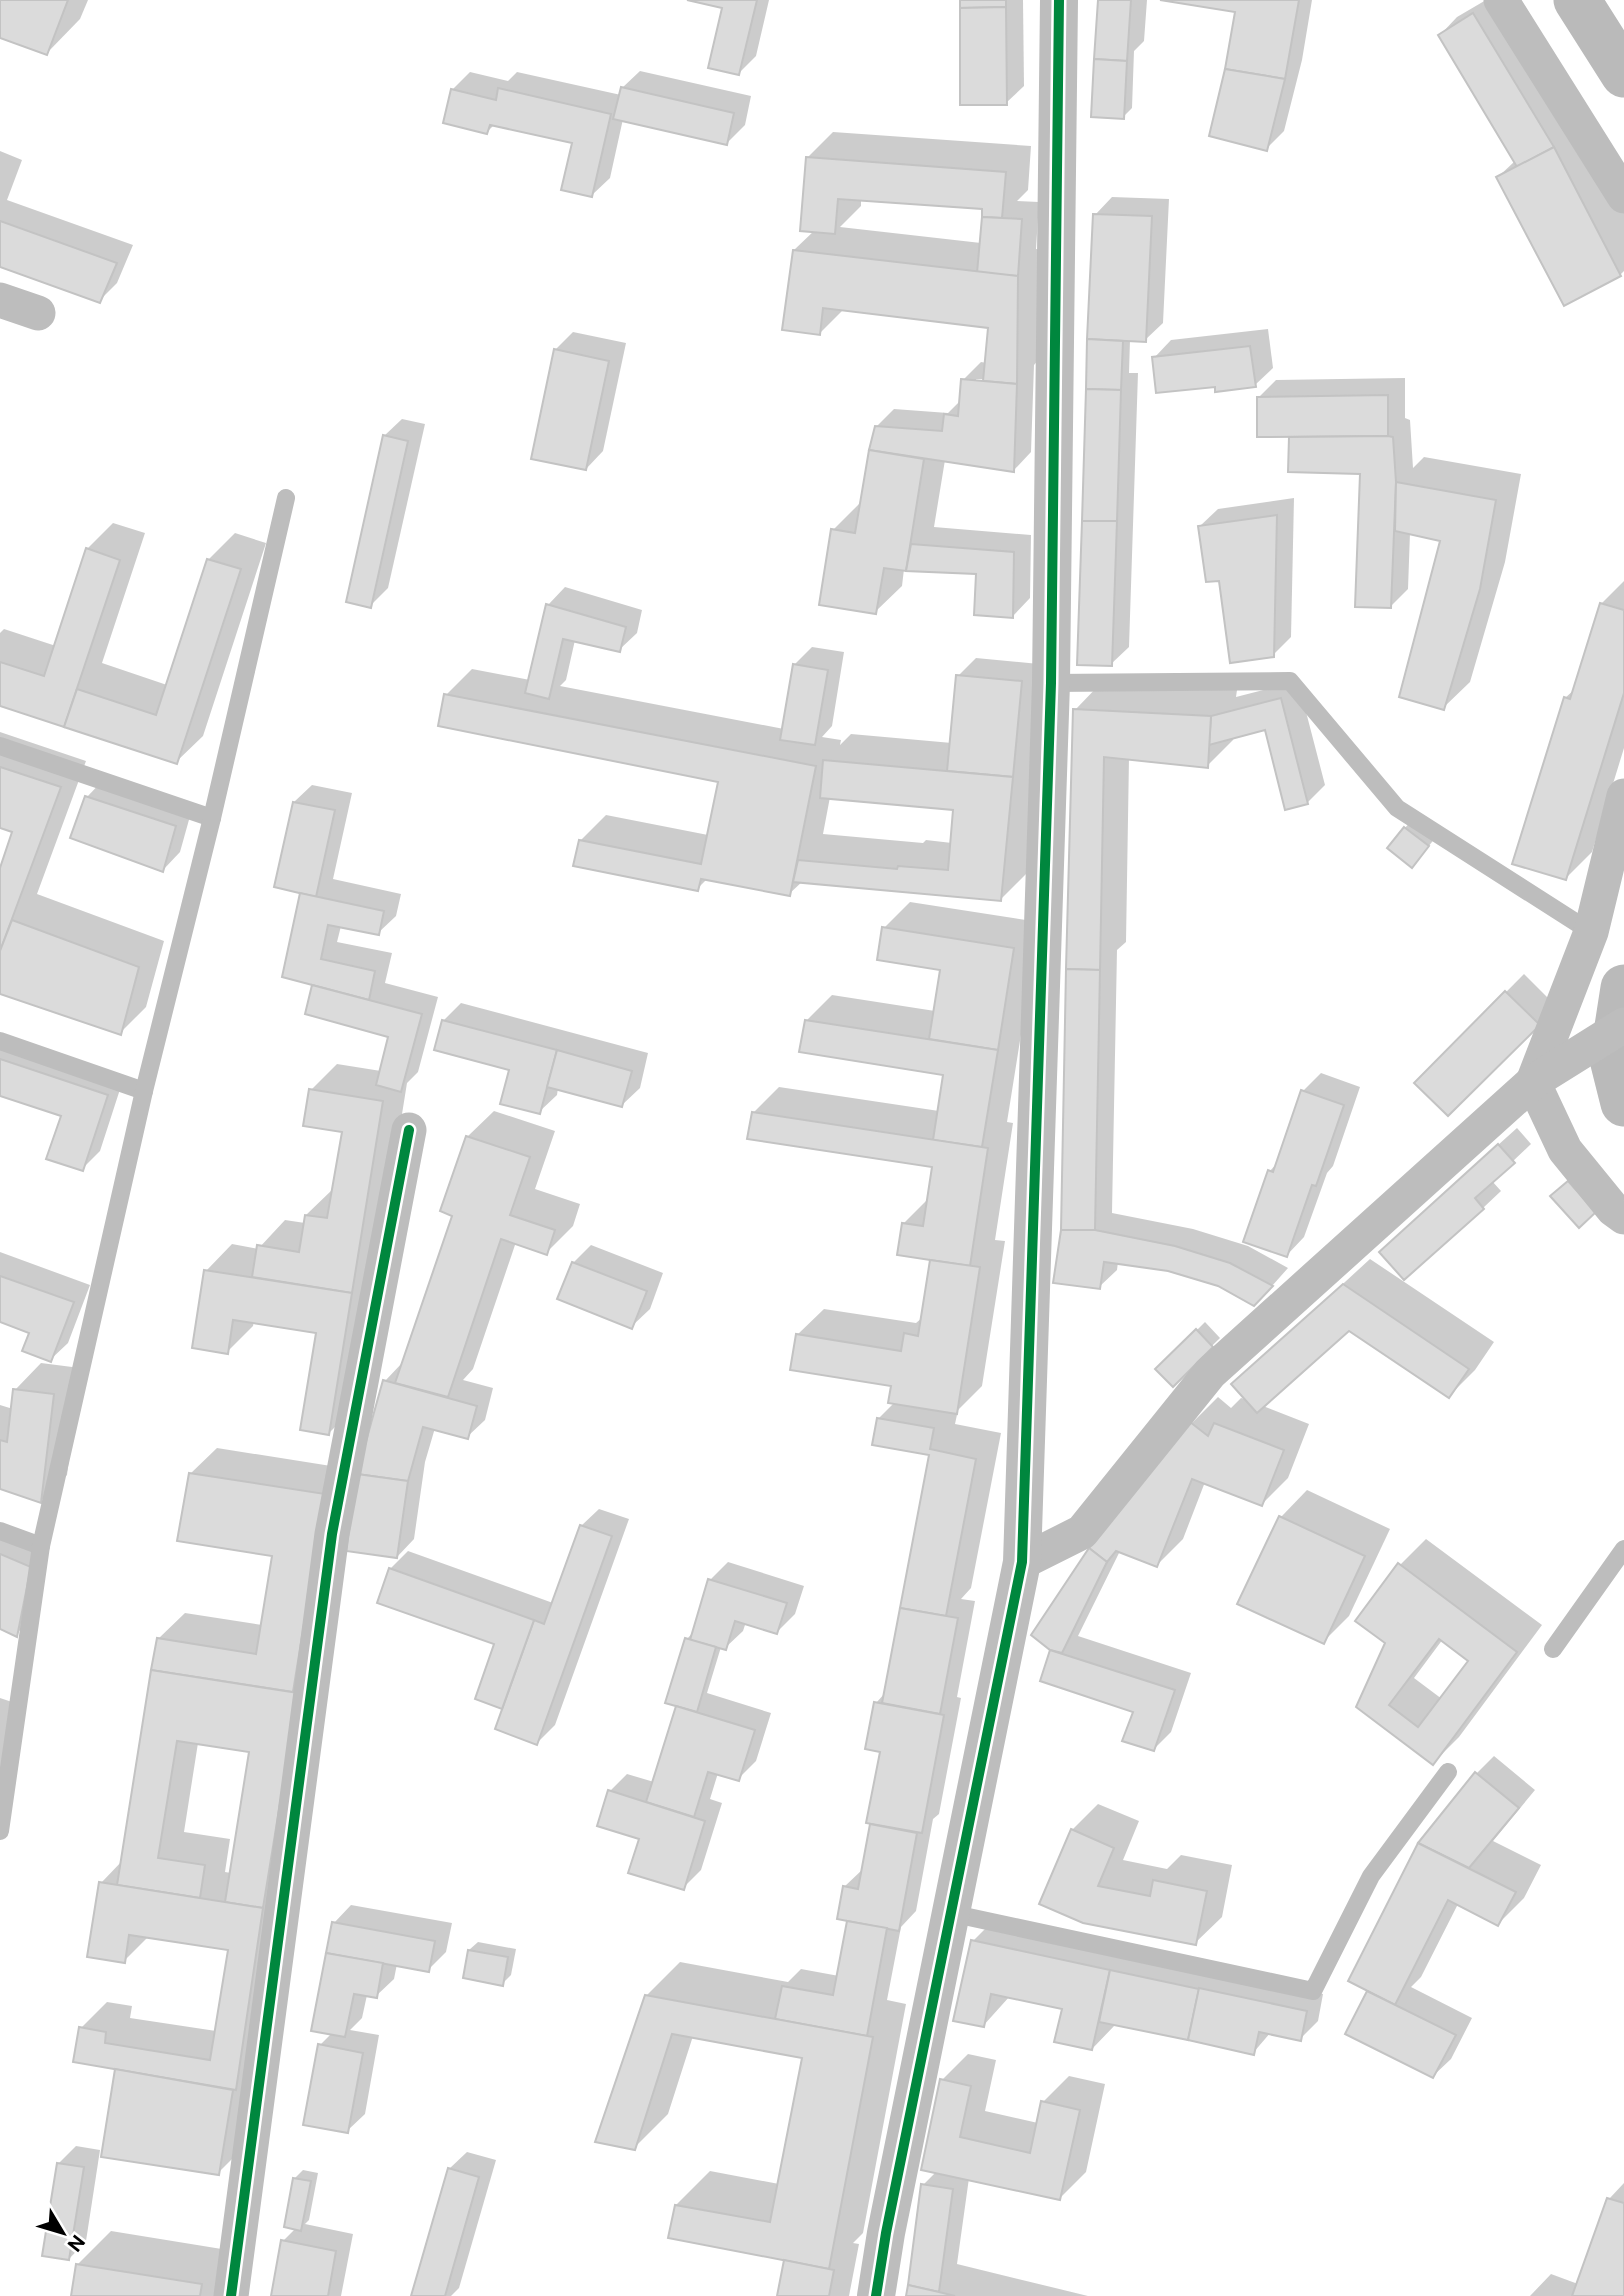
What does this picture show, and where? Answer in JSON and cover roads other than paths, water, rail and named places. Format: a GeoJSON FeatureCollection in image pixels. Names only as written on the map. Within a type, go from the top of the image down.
{"type":"FeatureCollection","features":[{"type":"Feature","properties":{"kind":"street"},"geometry":{"type":"LineString","coordinates":[[876,2296],[886,2234],[1021,1562],[1051,683],[1059,0]]}},
{"type":"Feature","properties":{"kind":"street"},"geometry":{"type":"LineString","coordinates":[[1501,0],[1624,196]]}},
{"type":"Feature","properties":{"kind":"street"},"geometry":{"type":"LineString","coordinates":[[0,300],[38,313]]}},
{"type":"Feature","properties":{"kind":"street"},"geometry":{"type":"LineString","coordinates":[[1624,796],[1591,932],[1533,1082],[1564,1150],[1613,1209],[1624,1217]]}},
{"type":"Feature","properties":{"kind":"street"},"geometry":{"type":"LineString","coordinates":[[1021,1562],[1082,1532],[1210,1373],[1533,1082],[1624,1026]]}},
{"type":"Feature","properties":{"kind":"street"},"geometry":{"type":"LineString","coordinates":[[231,2296],[332,1534],[410,1130]]}},
{"type":"Feature","properties":{"kind":"lane"},"geometry":{"type":"LineString","coordinates":[[0,1831],[41,1546],[144,1091],[212,818],[286,498]]}},
{"type":"Feature","properties":{"kind":"lane"},"geometry":{"type":"LineString","coordinates":[[1051,683],[1290,681],[1397,808],[1591,932]]}},
{"type":"Feature","properties":{"kind":"lane"},"geometry":{"type":"LineString","coordinates":[[0,746],[212,818]]}},
{"type":"Feature","properties":{"kind":"lane"},"geometry":{"type":"LineString","coordinates":[[0,1041],[144,1091]]}},
{"type":"Feature","properties":{"kind":"lane"},"geometry":{"type":"LineString","coordinates":[[0,1531],[41,1546]]}},
{"type":"Feature","properties":{"kind":"lane"},"geometry":{"type":"LineString","coordinates":[[1553,1649],[1624,1549]]}},
{"type":"Feature","properties":{"kind":"lane"},"geometry":{"type":"LineString","coordinates":[[950,1913],[1313,1991],[1371,1876],[1448,1772]]}},
{"type":"Feature","properties":{"kind":"waterway"},"geometry":{"type":"LineString","coordinates":[[1577,0],[1624,74]]}},
{"type":"Feature","properties":{"kind":"waterway"},"geometry":{"type":"LineString","coordinates":[[1624,988],[1613,1059],[1624,1103]]}}]}
